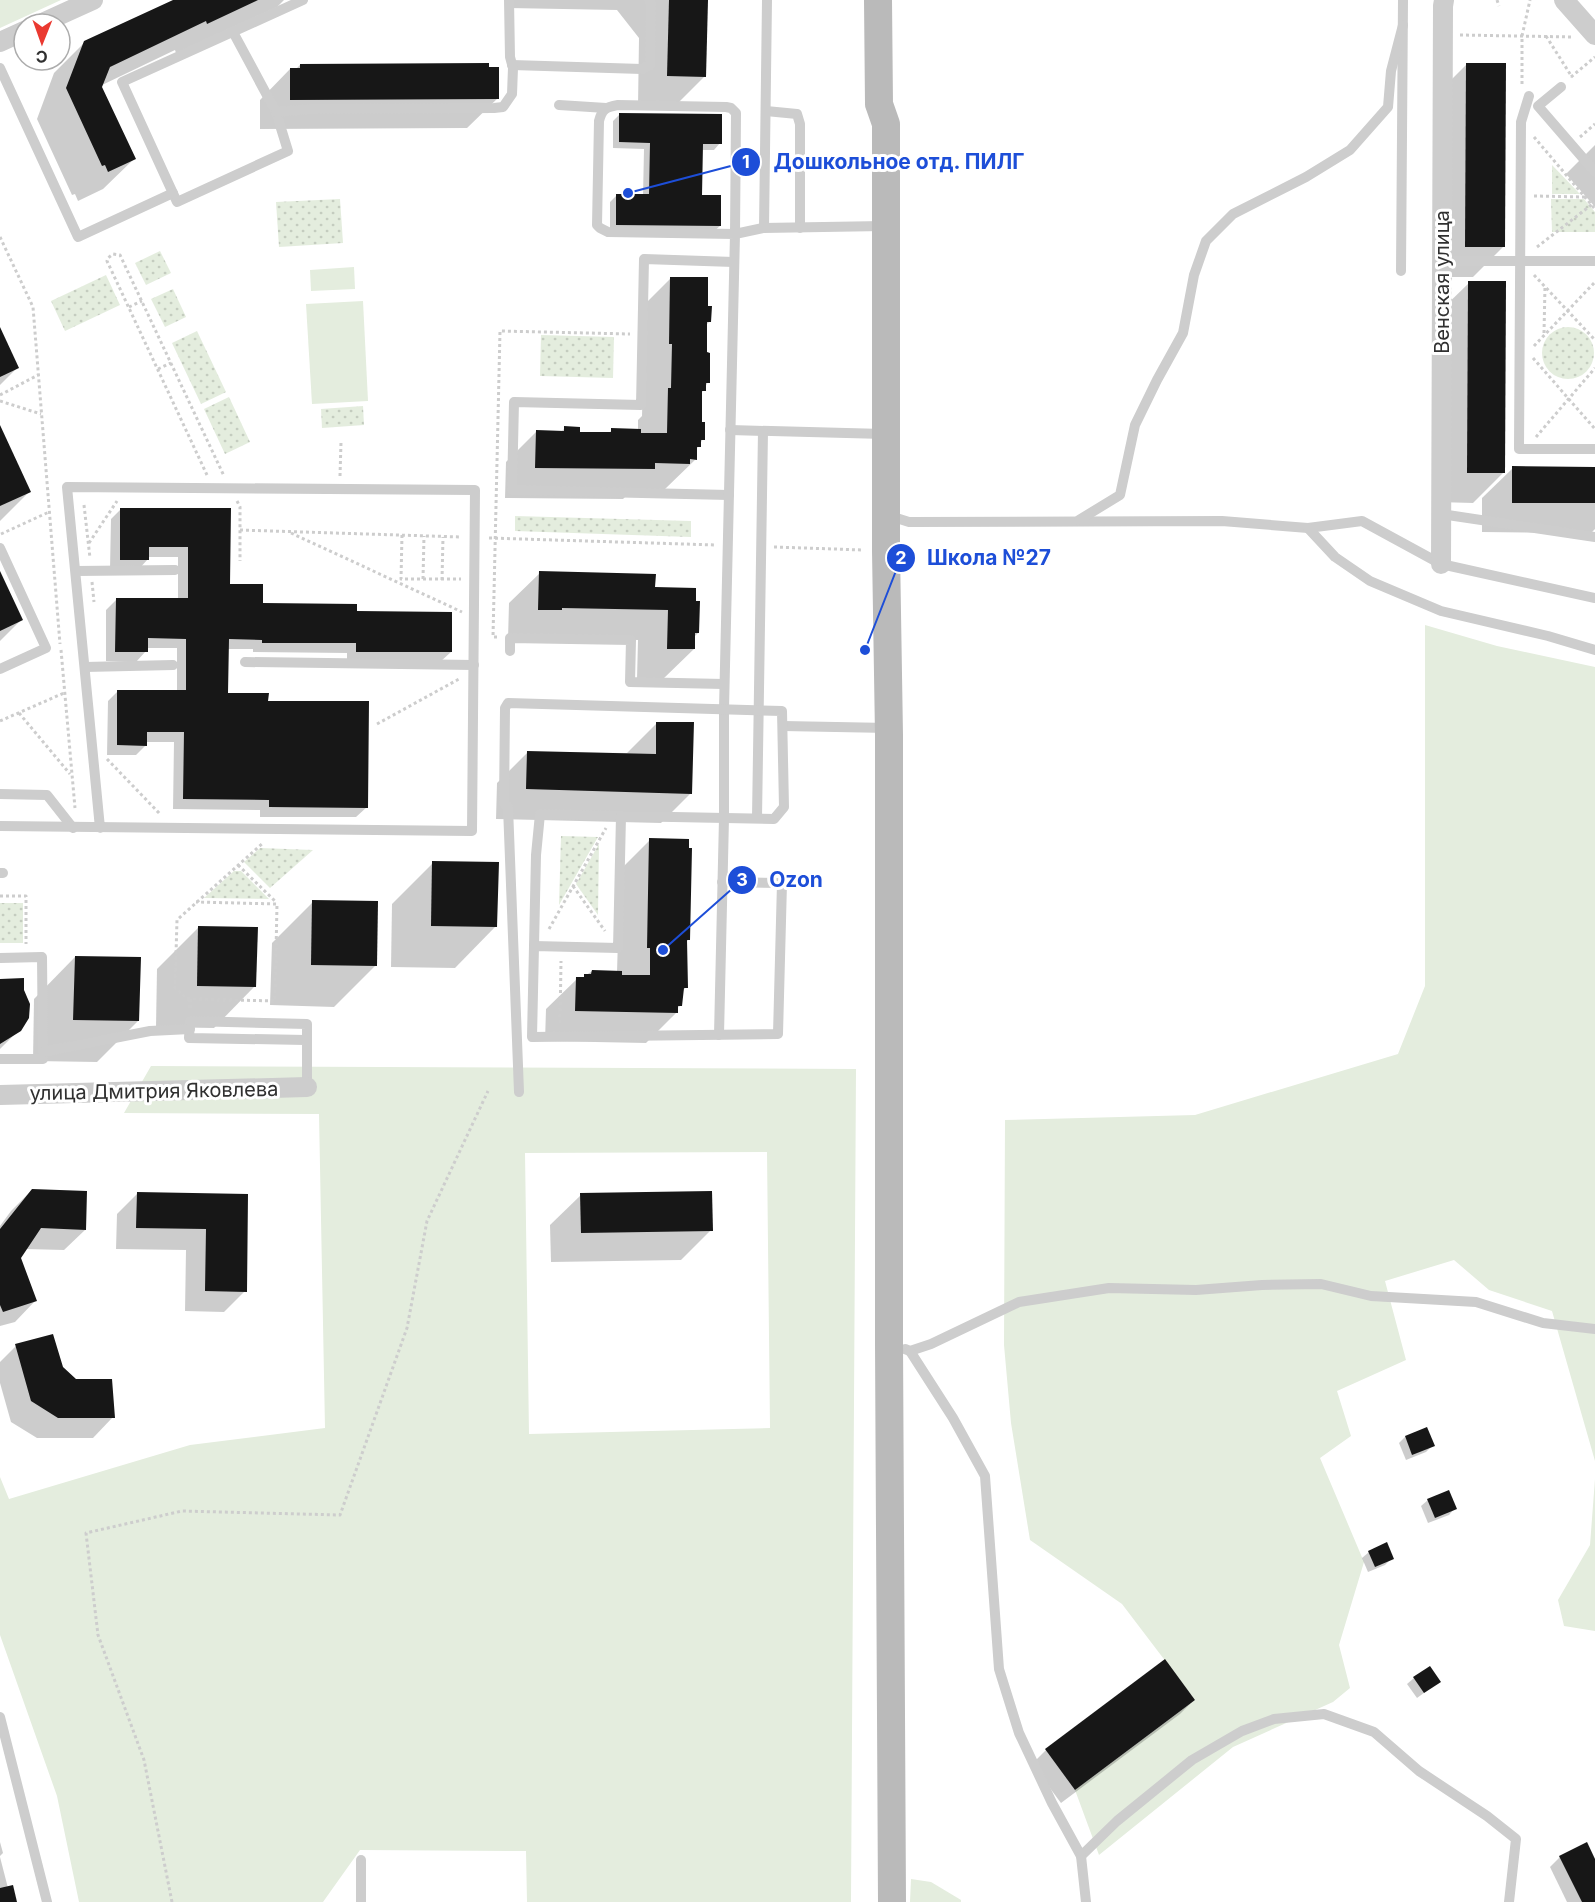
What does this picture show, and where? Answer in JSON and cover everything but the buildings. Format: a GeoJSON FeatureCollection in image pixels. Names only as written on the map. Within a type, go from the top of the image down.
{"type":"FeatureCollection","features":[{"type":"Feature","properties":{"kind":"street"},"geometry":{"type":"LineString","coordinates":[[66,12],[93,0]]}},
{"type":"Feature","properties":{"kind":"street"},"geometry":{"type":"LineString","coordinates":[[878,0],[879,104],[886,124],[886,551],[899,1347],[892,1902]]}},
{"type":"Feature","properties":{"kind":"street"},"geometry":{"type":"LineString","coordinates":[[886,124],[894,108],[897,0]]}},
{"type":"Feature","properties":{"kind":"street","name":"Венская улица"},"geometry":{"type":"LineString","coordinates":[[1441,564],[1444,0]]}},
{"type":"Feature","properties":{"kind":"street"},"geometry":{"type":"LineString","coordinates":[[1564,0],[1585,36]]}},
{"type":"Feature","properties":{"kind":"street","name":"улица Дмитрия Яковлева"},"geometry":{"type":"LineString","coordinates":[[0,1095],[307,1087]]}},
{"type":"Feature","properties":{"kind":"lane"},"geometry":{"type":"LineString","coordinates":[[233,32],[276,112],[288,151],[177,202],[122,82],[303,0]]}},
{"type":"Feature","properties":{"kind":"lane"},"geometry":{"type":"LineString","coordinates":[[276,112],[311,109],[503,107],[512,94],[509,0]]}},
{"type":"Feature","properties":{"kind":"lane"},"geometry":{"type":"LineString","coordinates":[[512,65],[647,68],[650,65],[651,46],[651,2],[649,0]]}},
{"type":"Feature","properties":{"kind":"lane"},"geometry":{"type":"LineString","coordinates":[[764,228],[767,0]]}},
{"type":"Feature","properties":{"kind":"lane"},"geometry":{"type":"LineString","coordinates":[[1401,271],[1403,0]]}},
{"type":"Feature","properties":{"kind":"lane"},"geometry":{"type":"LineString","coordinates":[[1079,520],[1120,495],[1135,425],[1183,333],[1194,275],[1206,241],[1233,214],[1306,177],[1350,150],[1388,107],[1391,71],[1402,25]]}},
{"type":"Feature","properties":{"kind":"lane"},"geometry":{"type":"LineString","coordinates":[[0,68],[78,237],[173,193]]}},
{"type":"Feature","properties":{"kind":"lane"},"geometry":{"type":"LineString","coordinates":[[1538,106],[1561,87]]}},
{"type":"Feature","properties":{"kind":"lane"},"geometry":{"type":"LineString","coordinates":[[1595,172],[1529,96],[1521,122],[1519,449],[1595,449]]}},
{"type":"Feature","properties":{"kind":"lane"},"geometry":{"type":"LineString","coordinates":[[559,105],[606,108],[618,105],[731,108],[736,113],[719,1035]]}},
{"type":"Feature","properties":{"kind":"lane"},"geometry":{"type":"LineString","coordinates":[[606,108],[601,113],[599,121],[597,225],[608,232],[735,234],[764,228],[886,226]]}},
{"type":"Feature","properties":{"kind":"lane"},"geometry":{"type":"LineString","coordinates":[[766,111],[797,114],[800,124],[800,228]]}},
{"type":"Feature","properties":{"kind":"lane"},"geometry":{"type":"LineString","coordinates":[[729,495],[512,490],[513,424],[514,402],[641,405],[644,259],[734,262]]}},
{"type":"Feature","properties":{"kind":"lane"},"geometry":{"type":"LineString","coordinates":[[1442,261],[1595,261]]}},
{"type":"Feature","properties":{"kind":"lane"},"geometry":{"type":"LineString","coordinates":[[730,430],[887,434]]}},
{"type":"Feature","properties":{"kind":"lane"},"geometry":{"type":"LineString","coordinates":[[757,818],[763,431]]}},
{"type":"Feature","properties":{"kind":"lane"},"geometry":{"type":"LineString","coordinates":[[0,826],[75,828],[472,831],[475,490],[67,487],[100,828]]}},
{"type":"Feature","properties":{"kind":"lane"},"geometry":{"type":"LineString","coordinates":[[1441,514],[1595,537]]}},
{"type":"Feature","properties":{"kind":"lane"},"geometry":{"type":"LineString","coordinates":[[886,515],[909,522],[1222,521],[1308,528],[1362,521],[1441,564],[1595,598]]}},
{"type":"Feature","properties":{"kind":"lane"},"geometry":{"type":"LineString","coordinates":[[1308,528],[1335,557],[1370,581],[1390,590],[1441,611],[1548,636],[1595,650]]}},
{"type":"Feature","properties":{"kind":"lane"},"geometry":{"type":"LineString","coordinates":[[0,548],[46,648],[0,669]]}},
{"type":"Feature","properties":{"kind":"lane"},"geometry":{"type":"LineString","coordinates":[[75,571],[175,570]]}},
{"type":"Feature","properties":{"kind":"lane"},"geometry":{"type":"LineString","coordinates":[[510,651],[510,638],[631,640],[630,682],[724,684]]}},
{"type":"Feature","properties":{"kind":"lane"},"geometry":{"type":"LineString","coordinates":[[245,662],[474,668]]}},
{"type":"Feature","properties":{"kind":"lane"},"geometry":{"type":"LineString","coordinates":[[85,667],[172,665]]}},
{"type":"Feature","properties":{"kind":"lane"},"geometry":{"type":"LineString","coordinates":[[519,1092],[507,807],[504,804],[505,708],[508,703],[782,711],[784,807],[774,819],[540,814],[536,855],[536,946],[532,1037],[778,1034],[782,883],[722,882]]}},
{"type":"Feature","properties":{"kind":"lane"},"geometry":{"type":"LineString","coordinates":[[783,726],[889,728]]}},
{"type":"Feature","properties":{"kind":"lane"},"geometry":{"type":"LineString","coordinates":[[0,794],[47,795],[75,828]]}},
{"type":"Feature","properties":{"kind":"lane"},"geometry":{"type":"LineString","coordinates":[[536,946],[617,948],[617,816]]}},
{"type":"Feature","properties":{"kind":"lane"},"geometry":{"type":"LineString","coordinates":[[0,958],[42,957],[43,1052],[43,1059],[0,1059]]}},
{"type":"Feature","properties":{"kind":"lane"},"geometry":{"type":"LineString","coordinates":[[43,1052],[190,1025],[307,1023],[307,1087]]}},
{"type":"Feature","properties":{"kind":"lane"},"geometry":{"type":"LineString","coordinates":[[190,1025],[189,1038],[306,1040]]}},
{"type":"Feature","properties":{"kind":"lane"},"geometry":{"type":"LineString","coordinates":[[899,1347],[931,1344],[1019,1302],[1109,1288],[1196,1290],[1262,1285],[1321,1284],[1371,1296],[1476,1302],[1543,1323],[1595,1329]]}},
{"type":"Feature","properties":{"kind":"lane"},"geometry":{"type":"LineString","coordinates":[[899,1347],[953,1418],[985,1476],[995,1586],[999,1669],[1019,1733],[1052,1803],[1081,1856],[1086,1902]]}},
{"type":"Feature","properties":{"kind":"lane"},"geometry":{"type":"LineString","coordinates":[[1081,1856],[1118,1821],[1192,1760],[1242,1731],[1274,1719],[1324,1714],[1374,1732],[1419,1771],[1487,1816],[1516,1839],[1509,1902]]}},
{"type":"Feature","properties":{"kind":"lane"},"geometry":{"type":"LineString","coordinates":[[0,1717],[47,1902]]}},
{"type":"Feature","properties":{"kind":"lane"},"geometry":{"type":"LineString","coordinates":[[361,1860],[361,1902]]}},
{"type":"Feature","properties":{"kind":"path"},"geometry":{"type":"LineString","coordinates":[[1497,0],[1499,6]]}},
{"type":"Feature","properties":{"kind":"path"},"geometry":{"type":"LineString","coordinates":[[1530,0],[1522,36],[1521,122],[1585,197],[1593,203],[1595,209]]}},
{"type":"Feature","properties":{"kind":"path"},"geometry":{"type":"LineString","coordinates":[[1455,35],[1585,36]]}},
{"type":"Feature","properties":{"kind":"path"},"geometry":{"type":"LineString","coordinates":[[1546,36],[1572,77]]}},
{"type":"Feature","properties":{"kind":"path"},"geometry":{"type":"LineString","coordinates":[[1561,87],[1595,57]]}},
{"type":"Feature","properties":{"kind":"path"},"geometry":{"type":"LineString","coordinates":[[1581,136],[1595,124]]}},
{"type":"Feature","properties":{"kind":"path"},"geometry":{"type":"LineString","coordinates":[[1521,196],[1585,197]]}},
{"type":"Feature","properties":{"kind":"path"},"geometry":{"type":"LineString","coordinates":[[1593,203],[1520,260],[1595,340]]}},
{"type":"Feature","properties":{"kind":"path"},"geometry":{"type":"LineString","coordinates":[[0,237],[33,307],[75,828]]}},
{"type":"Feature","properties":{"kind":"path"},"geometry":{"type":"LineString","coordinates":[[213,488],[107,261],[113,254],[120,255],[240,507],[240,561]]}},
{"type":"Feature","properties":{"kind":"path"},"geometry":{"type":"LineString","coordinates":[[1595,282],[1528,352],[1595,429]]}},
{"type":"Feature","properties":{"kind":"path"},"geometry":{"type":"LineString","coordinates":[[1544,335],[1545,286]]}},
{"type":"Feature","properties":{"kind":"path"},"geometry":{"type":"LineString","coordinates":[[129,307],[142,301]]}},
{"type":"Feature","properties":{"kind":"path"},"geometry":{"type":"LineString","coordinates":[[158,369],[171,363]]}},
{"type":"Feature","properties":{"kind":"path"},"geometry":{"type":"LineString","coordinates":[[1525,449],[1595,368]]}},
{"type":"Feature","properties":{"kind":"path"},"geometry":{"type":"LineString","coordinates":[[0,395],[38,375]]}},
{"type":"Feature","properties":{"kind":"path"},"geometry":{"type":"LineString","coordinates":[[0,401],[41,414]]}},
{"type":"Feature","properties":{"kind":"path"},"geometry":{"type":"LineString","coordinates":[[339,489],[341,442]]}},
{"type":"Feature","properties":{"kind":"path"},"geometry":{"type":"LineString","coordinates":[[88,544],[127,487]]}},
{"type":"Feature","properties":{"kind":"path"},"geometry":{"type":"LineString","coordinates":[[1,532],[49,512]]}},
{"type":"Feature","properties":{"kind":"path"},"geometry":{"type":"LineString","coordinates":[[240,530],[728,546]]}},
{"type":"Feature","properties":{"kind":"path"},"geometry":{"type":"LineString","coordinates":[[287,531],[474,618]]}},
{"type":"Feature","properties":{"kind":"path"},"geometry":{"type":"LineString","coordinates":[[402,535],[401,579],[474,578]]}},
{"type":"Feature","properties":{"kind":"path"},"geometry":{"type":"LineString","coordinates":[[423,579],[424,536]]}},
{"type":"Feature","properties":{"kind":"path"},"geometry":{"type":"LineString","coordinates":[[442,580],[443,537]]}},
{"type":"Feature","properties":{"kind":"path"},"geometry":{"type":"LineString","coordinates":[[762,547],[886,551]]}},
{"type":"Feature","properties":{"kind":"path"},"geometry":{"type":"LineString","coordinates":[[377,724],[474,668]]}},
{"type":"Feature","properties":{"kind":"path"},"geometry":{"type":"LineString","coordinates":[[0,721],[64,693]]}},
{"type":"Feature","properties":{"kind":"path"},"geometry":{"type":"LineString","coordinates":[[19,713],[71,775]]}},
{"type":"Feature","properties":{"kind":"path"},"geometry":{"type":"LineString","coordinates":[[107,759],[173,829]]}},
{"type":"Feature","properties":{"kind":"path"},"geometry":{"type":"LineString","coordinates":[[536,946],[617,816]]}},
{"type":"Feature","properties":{"kind":"path"},"geometry":{"type":"LineString","coordinates":[[238,865],[277,904],[275,1001],[187,999],[175,988],[177,920],[196,902],[264,842]]}},
{"type":"Feature","properties":{"kind":"path"},"geometry":{"type":"LineString","coordinates":[[573,886],[617,948]]}},
{"type":"Feature","properties":{"kind":"path"},"geometry":{"type":"LineString","coordinates":[[0,896],[26,896],[26,946],[17,946]]}},
{"type":"Feature","properties":{"kind":"path"},"geometry":{"type":"LineString","coordinates":[[196,902],[277,904]]}},
{"type":"Feature","properties":{"kind":"path"},"geometry":{"type":"LineString","coordinates":[[560,1037],[561,947]]}},
{"type":"Feature","properties":{"kind":"path"},"geometry":{"type":"LineString","coordinates":[[190,999],[190,1025]]}},
{"type":"Feature","properties":{"kind":"path"},"geometry":{"type":"LineString","coordinates":[[172,1902],[144,1760],[98,1635],[86,1533],[182,1511],[340,1515],[406,1328],[427,1221],[488,1091]]}},
{"type":"Feature","properties":{"kind":"green space"},"geometry":{"type":"Polygon","coordinates":[[[0,0],[61,0],[35,12],[12,12],[12,22],[0,28],[0,0]]]}},
{"type":"Feature","properties":{"kind":"green space"},"geometry":{"type":"Polygon","coordinates":[[[1552,165],[1580,194],[1552,194],[1552,165]]]}},
{"type":"Feature","properties":{"kind":"green space"},"geometry":{"type":"Polygon","coordinates":[[[340,199],[343,243],[279,247],[276,202],[340,199]]]}},
{"type":"Feature","properties":{"kind":"green space"},"geometry":{"type":"Polygon","coordinates":[[[1551,199],[1584,199],[1595,212],[1595,232],[1552,232],[1551,199]]]}},
{"type":"Feature","properties":{"kind":"green space"},"geometry":{"type":"Polygon","coordinates":[[[160,251],[171,273],[146,285],[135,263],[160,251]]]}},
{"type":"Feature","properties":{"kind":"green space"},"geometry":{"type":"Polygon","coordinates":[[[354,267],[355,289],[311,291],[310,270],[354,267]]]}},
{"type":"Feature","properties":{"kind":"green space"},"geometry":{"type":"Polygon","coordinates":[[[106,275],[120,305],[65,331],[51,301],[106,275]]]}},
{"type":"Feature","properties":{"kind":"green space"},"geometry":{"type":"Polygon","coordinates":[[[173,289],[186,317],[165,327],[151,299],[173,289]]]}},
{"type":"Feature","properties":{"kind":"green space"},"geometry":{"type":"Polygon","coordinates":[[[363,301],[368,401],[312,404],[306,304],[363,301]]]}},
{"type":"Feature","properties":{"kind":"green space"},"geometry":{"type":"Polygon","coordinates":[[[1563,327],[1573,327],[1583,331],[1590,338],[1594,353],[1590,368],[1583,375],[1573,379],[1563,379],[1553,375],[1546,368],[1542,358],[1542,348],[1546,338],[1553,331],[1563,327]]]}},
{"type":"Feature","properties":{"kind":"green space"},"geometry":{"type":"Polygon","coordinates":[[[197,331],[226,392],[201,404],[172,343],[197,331]]]}},
{"type":"Feature","properties":{"kind":"green space"},"geometry":{"type":"Polygon","coordinates":[[[541,335],[614,337],[613,378],[540,376],[541,335]]]}},
{"type":"Feature","properties":{"kind":"green space"},"geometry":{"type":"Polygon","coordinates":[[[229,397],[250,442],[225,454],[204,409],[229,397]]]}},
{"type":"Feature","properties":{"kind":"green space"},"geometry":{"type":"Polygon","coordinates":[[[363,406],[364,425],[322,428],[321,409],[363,406]]]}},
{"type":"Feature","properties":{"kind":"green space"},"geometry":{"type":"Polygon","coordinates":[[[515,516],[691,521],[691,537],[515,531],[515,516]]]}},
{"type":"Feature","properties":{"kind":"green space"},"geometry":{"type":"Polygon","coordinates":[[[1425,625],[1497,646],[1595,667],[1595,1461],[1552,1311],[1489,1290],[1454,1260],[1385,1281],[1406,1360],[1337,1391],[1351,1436],[1320,1458],[1364,1562],[1339,1645],[1350,1688],[1333,1702],[1233,1747],[1099,1855],[1075,1790],[1195,1700],[1122,1604],[1030,1540],[1011,1423],[1004,1345],[1005,1120],[1195,1115],[1398,1054],[1425,986],[1425,625]]]}},
{"type":"Feature","properties":{"kind":"green space"},"geometry":{"type":"Polygon","coordinates":[[[561,836],[598,837],[559,905],[561,836]]]}},
{"type":"Feature","properties":{"kind":"green space"},"geometry":{"type":"Polygon","coordinates":[[[599,844],[598,915],[576,884],[599,844]]]}},
{"type":"Feature","properties":{"kind":"green space"},"geometry":{"type":"Polygon","coordinates":[[[260,848],[313,850],[270,888],[244,862],[260,848]]]}},
{"type":"Feature","properties":{"kind":"green space"},"geometry":{"type":"Polygon","coordinates":[[[234,871],[241,871],[269,899],[204,898],[234,871]]]}},
{"type":"Feature","properties":{"kind":"green space"},"geometry":{"type":"Polygon","coordinates":[[[0,903],[23,903],[23,943],[0,943],[0,903]]]}},
{"type":"Feature","properties":{"kind":"green space"},"geometry":{"type":"Polygon","coordinates":[[[151,1066],[856,1069],[851,1902],[527,1902],[526,1851],[360,1850],[323,1902],[79,1902],[57,1796],[0,1635],[0,1477],[9,1499],[190,1445],[325,1428],[319,1114],[124,1113],[151,1066]],[[767,1152],[525,1153],[529,1434],[770,1428],[767,1152]]]}},
{"type":"Feature","properties":{"kind":"green space"},"geometry":{"type":"Polygon","coordinates":[[[1595,1479],[1595,1631],[1564,1626],[1558,1600],[1590,1545],[1595,1479]]]}},
{"type":"Feature","properties":{"kind":"green space"},"geometry":{"type":"Polygon","coordinates":[[[911,1879],[931,1882],[961,1902],[910,1902],[911,1879]]]}},
{"type":"Feature","properties":{"kind":"place","name":"Дошкольное отд. ПИЛГ"},"geometry":{"type":"Point","coordinates":[628,193]}},
{"type":"Feature","properties":{"kind":"place","name":"Школа №27"},"geometry":{"type":"Point","coordinates":[865,650]}},
{"type":"Feature","properties":{"kind":"place","name":"Ozon"},"geometry":{"type":"Point","coordinates":[663,950]}}]}
